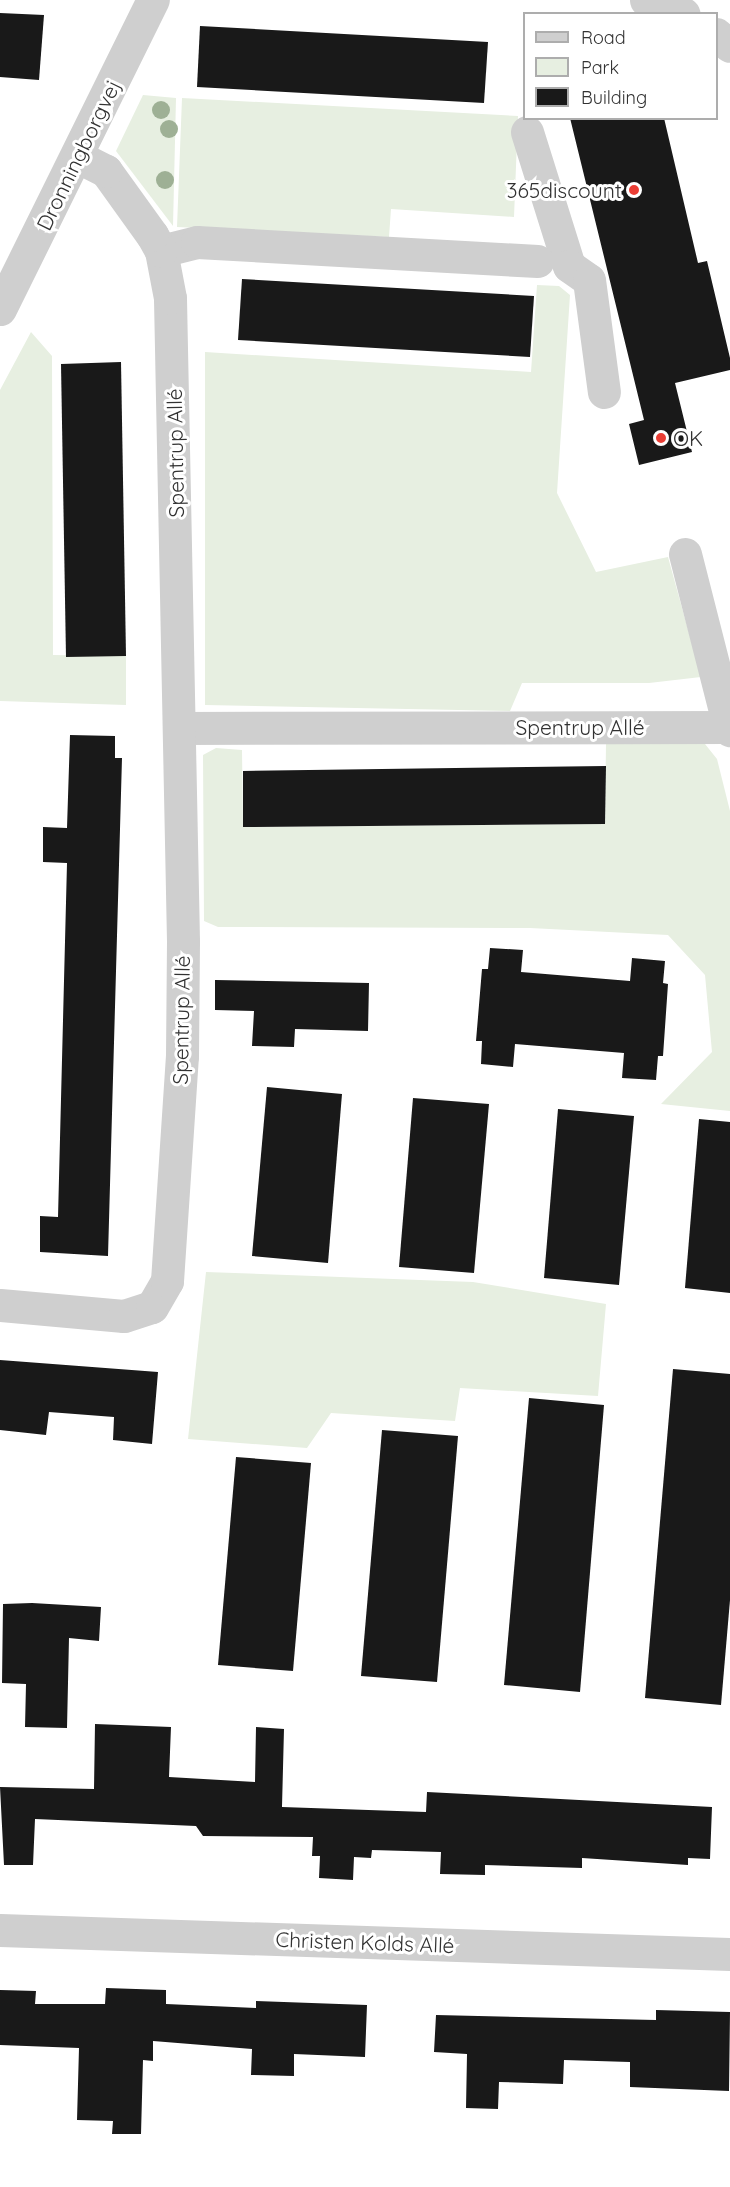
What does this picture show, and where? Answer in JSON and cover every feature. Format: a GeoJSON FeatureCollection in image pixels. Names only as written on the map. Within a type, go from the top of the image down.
{"type":"FeatureCollection","features":[{"type":"Feature","properties":{"kind":"street","name":"Dronningborgvej"},"geometry":{"type":"LineString","coordinates":[[0,309],[78,157],[153,0]]}},
{"type":"Feature","properties":{"kind":"street"},"geometry":{"type":"LineString","coordinates":[[646,0],[679,12]]}},
{"type":"Feature","properties":{"kind":"street"},"geometry":{"type":"LineString","coordinates":[[718,35],[730,46]]}},
{"type":"Feature","properties":{"kind":"street"},"geometry":{"type":"LineString","coordinates":[[527,132],[568,263],[589,280],[604,392]]}},
{"type":"Feature","properties":{"kind":"street","name":"Spentrup Allé"},"geometry":{"type":"LineString","coordinates":[[0,1305],[124,1316],[152,1307],[166,1281],[182,1056],[180,728],[173,349],[161,251],[106,171],[78,157]]}},
{"type":"Feature","properties":{"kind":"street"},"geometry":{"type":"LineString","coordinates":[[161,251],[197,242],[537,261]]}},
{"type":"Feature","properties":{"kind":"street","name":"Spentrup Allé"},"geometry":{"type":"LineString","coordinates":[[180,728],[730,728],[685,554]]}},
{"type":"Feature","properties":{"kind":"street","name":"Christen Kolds Allé"},"geometry":{"type":"LineString","coordinates":[[0,1930],[730,1954]]}},
{"type":"Feature","properties":{"kind":"green space"},"geometry":{"type":"Polygon","coordinates":[[[143,95],[176,98],[173,226],[116,151],[143,95]]]}},
{"type":"Feature","properties":{"kind":"green space"},"geometry":{"type":"Polygon","coordinates":[[[182,98],[518,116],[514,217],[391,209],[389,237],[177,227],[182,98]]]}},
{"type":"Feature","properties":{"kind":"green space"},"geometry":{"type":"Polygon","coordinates":[[[537,285],[559,286],[570,295],[557,493],[596,572],[668,557],[701,677],[649,683],[522,683],[510,711],[205,705],[205,352],[531,372],[537,285]]]}},
{"type":"Feature","properties":{"kind":"green space"},"geometry":{"type":"Polygon","coordinates":[[[31,332],[52,356],[53,655],[126,656],[126,705],[0,701],[0,390],[31,332]]]}},
{"type":"Feature","properties":{"kind":"green space"},"geometry":{"type":"Polygon","coordinates":[[[606,743],[705,744],[717,759],[730,811],[730,1111],[661,1104],[712,1052],[705,975],[668,935],[530,928],[218,927],[204,921],[203,755],[216,748],[242,750],[243,827],[605,824],[606,743]]]}},
{"type":"Feature","properties":{"kind":"green space"},"geometry":{"type":"Polygon","coordinates":[[[206,1272],[473,1282],[606,1304],[598,1396],[460,1388],[455,1421],[331,1413],[307,1448],[188,1439],[206,1272]]]}},
{"type":"Feature","properties":{"kind":"building"},"geometry":{"type":"Polygon","coordinates":[[[0,13],[44,15],[39,80],[0,77],[0,13]]]}},
{"type":"Feature","properties":{"kind":"building"},"geometry":{"type":"Polygon","coordinates":[[[200,26],[488,42],[484,103],[197,87],[200,26]]]}},
{"type":"Feature","properties":{"kind":"building","name":"365discount"},"geometry":{"type":"Polygon","coordinates":[[[570,120],[664,120],[698,263],[707,261],[730,358],[730,370],[675,383],[692,452],[639,465],[629,424],[644,420],[570,120]]]}},
{"type":"Feature","properties":{"kind":"building"},"geometry":{"type":"Polygon","coordinates":[[[242,279],[534,296],[530,357],[238,340],[242,279]]]}},
{"type":"Feature","properties":{"kind":"building"},"geometry":{"type":"Polygon","coordinates":[[[121,362],[126,656],[66,657],[61,364],[121,362]]]}},
{"type":"Feature","properties":{"kind":"building"},"geometry":{"type":"Polygon","coordinates":[[[70,735],[115,736],[115,758],[122,758],[108,1256],[40,1252],[40,1216],[58,1217],[67,863],[43,862],[43,827],[67,828],[70,735]]]}},
{"type":"Feature","properties":{"kind":"building"},"geometry":{"type":"Polygon","coordinates":[[[606,766],[605,824],[243,827],[243,771],[606,766]]]}},
{"type":"Feature","properties":{"kind":"building"},"geometry":{"type":"Polygon","coordinates":[[[490,948],[523,950],[521,972],[630,981],[632,958],[665,961],[663,983],[668,984],[663,1056],[658,1056],[656,1080],[622,1078],[624,1053],[515,1044],[513,1067],[481,1064],[482,1041],[476,1041],[482,969],[488,969],[490,948]]]}},
{"type":"Feature","properties":{"kind":"building"},"geometry":{"type":"Polygon","coordinates":[[[215,980],[369,983],[368,1031],[295,1029],[294,1047],[252,1046],[254,1011],[215,1010],[215,980]]]}},
{"type":"Feature","properties":{"kind":"building"},"geometry":{"type":"Polygon","coordinates":[[[267,1087],[342,1094],[328,1263],[252,1256],[267,1087]]]}},
{"type":"Feature","properties":{"kind":"building"},"geometry":{"type":"Polygon","coordinates":[[[413,1098],[489,1104],[474,1273],[399,1267],[413,1098]]]}},
{"type":"Feature","properties":{"kind":"building"},"geometry":{"type":"Polygon","coordinates":[[[558,1109],[634,1116],[619,1285],[544,1278],[558,1109]]]}},
{"type":"Feature","properties":{"kind":"building"},"geometry":{"type":"Polygon","coordinates":[[[699,1119],[730,1122],[730,1293],[685,1288],[699,1119]]]}},
{"type":"Feature","properties":{"kind":"building"},"geometry":{"type":"Polygon","coordinates":[[[0,1360],[158,1372],[152,1444],[113,1440],[114,1417],[49,1412],[46,1435],[0,1430],[0,1360]]]}},
{"type":"Feature","properties":{"kind":"building"},"geometry":{"type":"Polygon","coordinates":[[[673,1369],[730,1374],[730,1600],[721,1705],[645,1698],[673,1369]]]}},
{"type":"Feature","properties":{"kind":"building"},"geometry":{"type":"Polygon","coordinates":[[[529,1398],[604,1405],[580,1692],[504,1685],[529,1398]]]}},
{"type":"Feature","properties":{"kind":"building"},"geometry":{"type":"Polygon","coordinates":[[[382,1430],[458,1436],[437,1682],[361,1676],[382,1430]]]}},
{"type":"Feature","properties":{"kind":"building"},"geometry":{"type":"Polygon","coordinates":[[[236,1457],[311,1463],[293,1671],[218,1665],[236,1457]]]}},
{"type":"Feature","properties":{"kind":"building"},"geometry":{"type":"Polygon","coordinates":[[[32,1603],[101,1607],[99,1641],[69,1638],[67,1728],[25,1727],[26,1684],[2,1683],[3,1604],[32,1603]]]}},
{"type":"Feature","properties":{"kind":"building"},"geometry":{"type":"Polygon","coordinates":[[[95,1724],[171,1727],[169,1777],[255,1782],[256,1727],[284,1729],[282,1807],[426,1812],[427,1792],[712,1807],[710,1859],[688,1858],[688,1865],[582,1858],[582,1868],[485,1865],[485,1875],[440,1874],[441,1852],[372,1850],[371,1858],[354,1857],[353,1880],[319,1878],[320,1856],[312,1856],[313,1837],[203,1836],[196,1826],[35,1819],[33,1865],[4,1865],[0,1787],[94,1789],[95,1724]]]}},
{"type":"Feature","properties":{"kind":"building"},"geometry":{"type":"Polygon","coordinates":[[[106,1988],[166,1990],[166,2004],[256,2008],[256,2001],[367,2005],[365,2057],[294,2054],[294,2076],[251,2075],[252,2049],[153,2041],[153,2061],[143,2060],[141,2134],[112,2134],[113,2121],[77,2120],[79,2048],[0,2045],[0,1990],[36,1991],[35,2004],[105,2004],[106,1988]]]}},
{"type":"Feature","properties":{"kind":"building"},"geometry":{"type":"Polygon","coordinates":[[[656,2010],[730,2012],[729,2091],[630,2087],[630,2062],[564,2060],[563,2084],[499,2082],[498,2109],[466,2108],[467,2054],[434,2052],[436,2015],[656,2020],[656,2010]]]}},
{"type":"Feature","properties":{"kind":"place","name":"365discount"},"geometry":{"type":"Point","coordinates":[634,190]}},
{"type":"Feature","properties":{"kind":"place","name":"OK"},"geometry":{"type":"Point","coordinates":[661,438]}}]}
